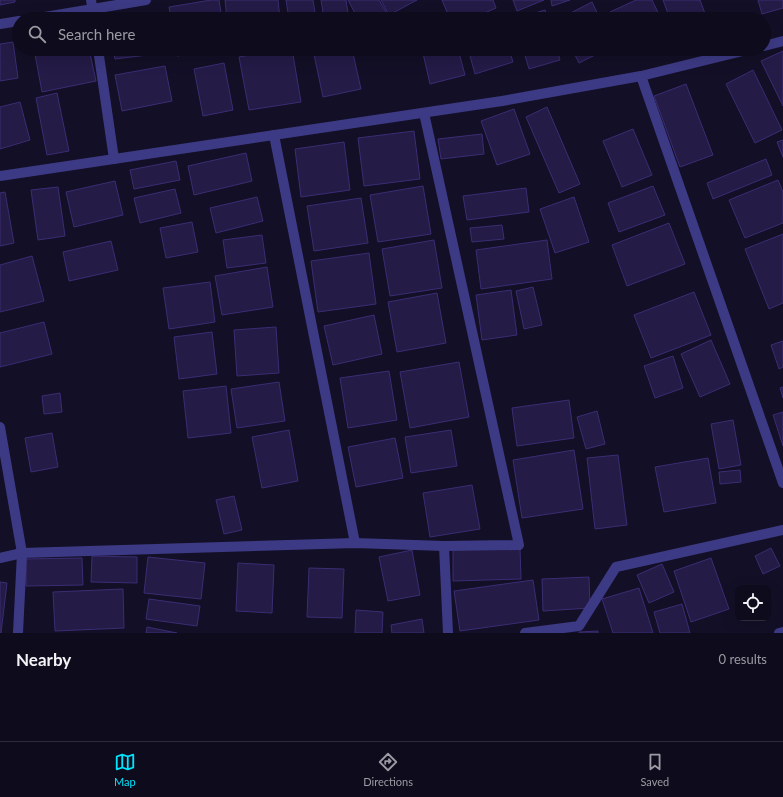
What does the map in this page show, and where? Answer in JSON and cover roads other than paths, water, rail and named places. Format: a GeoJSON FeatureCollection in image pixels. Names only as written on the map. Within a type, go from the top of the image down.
{"type":"FeatureCollection","features":[{"type":"Feature","properties":{"kind":"street"},"geometry":{"type":"LineString","coordinates":[[80,12],[146,0]]}},
{"type":"Feature","properties":{"kind":"street"},"geometry":{"type":"LineString","coordinates":[[0,24],[12,22]]}},
{"type":"Feature","properties":{"kind":"street"},"geometry":{"type":"LineString","coordinates":[[771,44],[783,41]]}},
{"type":"Feature","properties":{"kind":"street"},"geometry":{"type":"LineString","coordinates":[[99,56],[114,159]]}},
{"type":"Feature","properties":{"kind":"street"},"geometry":{"type":"LineString","coordinates":[[0,176],[502,101],[641,76],[722,56]]}},
{"type":"Feature","properties":{"kind":"street"},"geometry":{"type":"LineString","coordinates":[[641,76],[783,483]]}},
{"type":"Feature","properties":{"kind":"street"},"geometry":{"type":"LineString","coordinates":[[0,558],[22,553],[355,544],[444,546],[519,545],[424,112]]}},
{"type":"Feature","properties":{"kind":"street"},"geometry":{"type":"LineString","coordinates":[[274,135],[355,544]]}},
{"type":"Feature","properties":{"kind":"street"},"geometry":{"type":"LineString","coordinates":[[0,427],[22,553],[18,633]]}},
{"type":"Feature","properties":{"kind":"street"},"geometry":{"type":"LineString","coordinates":[[524,633],[579,626],[616,567],[783,530]]}},
{"type":"Feature","properties":{"kind":"street"},"geometry":{"type":"LineString","coordinates":[[444,546],[448,633]]}},
{"type":"Feature","properties":{"kind":"street"},"geometry":{"type":"LineString","coordinates":[[779,633],[783,632]]}}]}
